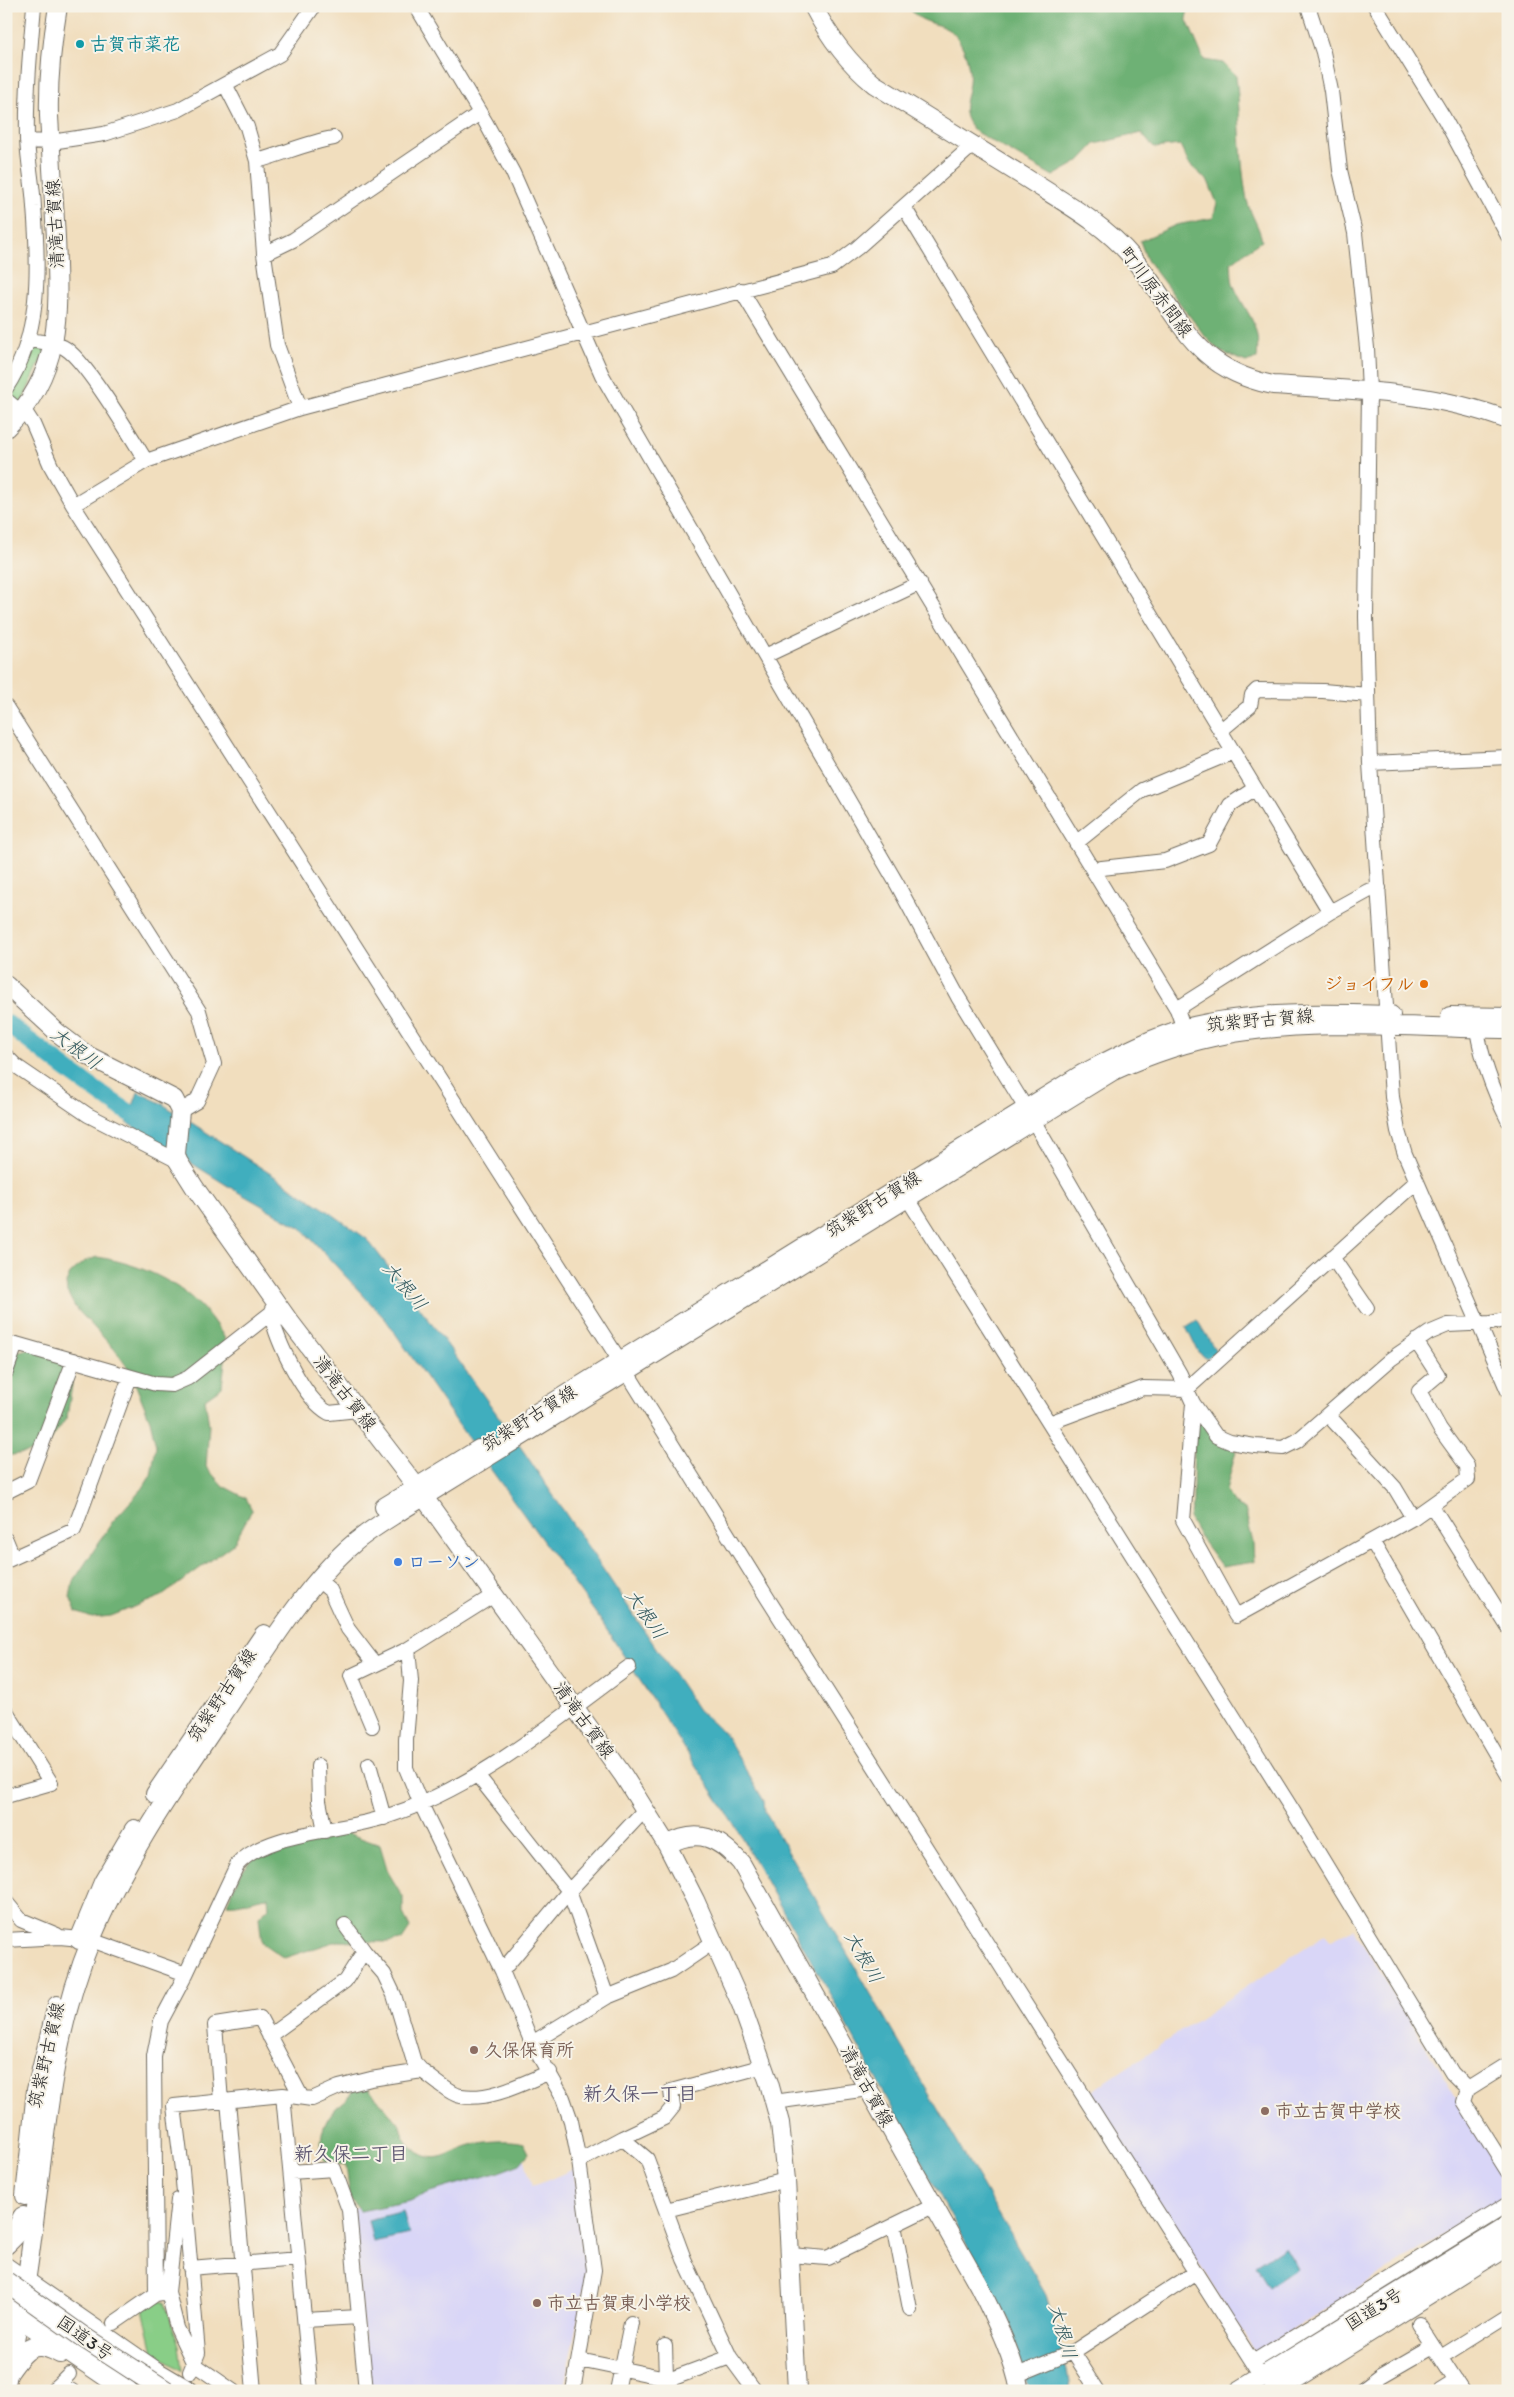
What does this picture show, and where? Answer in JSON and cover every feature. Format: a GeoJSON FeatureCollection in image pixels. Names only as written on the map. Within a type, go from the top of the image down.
{"type":"FeatureCollection","features":[{"type":"Feature","properties":{"kind":"highway"},"geometry":{"type":"LineString","coordinates":[[6,2244],[14,2236],[23,2217]]}},
{"type":"Feature","properties":{"kind":"highway","name":"国道3号"},"geometry":{"type":"LineString","coordinates":[[1240,2391],[1508,2226]]}},
{"type":"Feature","properties":{"kind":"highway","name":"国道3号"},"geometry":{"type":"LineString","coordinates":[[1274,2391],[1508,2245]]}},
{"type":"Feature","properties":{"kind":"highway"},"geometry":{"type":"LineString","coordinates":[[14,2277],[156,2372],[191,2376]]}},
{"type":"Feature","properties":{"kind":"highway","name":"国道3号"},"geometry":{"type":"LineString","coordinates":[[14,2277],[83,2337],[166,2391]]}},
{"type":"Feature","properties":{"kind":"highway","name":"国道3号"},"geometry":{"type":"LineString","coordinates":[[6,2295],[147,2391]]}},
{"type":"Feature","properties":{"kind":"highway"},"geometry":{"type":"LineString","coordinates":[[12,2312],[126,2391]]}},
{"type":"Feature","properties":{"kind":"highway"},"geometry":{"type":"LineString","coordinates":[[8,2378],[26,2351],[40,2344],[48,2346],[126,2391]]}},
{"type":"Feature","properties":{"kind":"main road","name":"清滝古賀線"},"geometry":{"type":"LineString","coordinates":[[6,428],[23,412],[46,370],[54,345],[57,325],[58,287],[49,115],[52,47],[58,6]]}},
{"type":"Feature","properties":{"kind":"main road","name":"町川原赤間線"},"geometry":{"type":"LineString","coordinates":[[813,6],[835,46],[859,72],[874,84],[1080,212],[1106,232],[1131,256],[1147,276],[1189,337],[1221,366],[1252,381],[1273,385],[1401,394],[1449,402],[1508,420]]}},
{"type":"Feature","properties":{"kind":"main road"},"geometry":{"type":"LineString","coordinates":[[6,985],[58,1033],[87,1054],[118,1072],[174,1099],[180,1114],[177,1158]]}},
{"type":"Feature","properties":{"kind":"main road","name":"筑紫野古賀線"},"geometry":{"type":"LineString","coordinates":[[1029,1114],[1142,1058],[1196,1041],[1260,1029],[1508,1016]]}},
{"type":"Feature","properties":{"kind":"main road","name":"筑紫野古賀線"},"geometry":{"type":"LineString","coordinates":[[8,2378],[14,2277],[23,2217],[36,2090],[50,2030],[85,1940],[162,1806],[252,1672],[318,1580],[353,1544],[420,1492],[1029,1114],[1109,1060],[1138,1046],[1184,1029],[1215,1022],[1258,1017],[1388,1021],[1477,1029],[1508,1029]]}},
{"type":"Feature","properties":{"kind":"main road","name":"清滝古賀線"},"geometry":{"type":"LineString","coordinates":[[177,1158],[273,1308],[358,1410],[420,1492],[574,1706],[647,1811],[667,1845],[715,1941],[742,2004],[764,2066],[780,2123],[786,2180],[796,2391]]}},
{"type":"Feature","properties":{"kind":"main road","name":"筑紫野古賀線"},"geometry":{"type":"LineString","coordinates":[[14,2277],[62,2032],[85,1940],[103,1882],[150,1802],[241,1666],[305,1578],[345,1536],[370,1516],[420,1492]]}},
{"type":"Feature","properties":{"kind":"main road","name":"清滝古賀線"},"geometry":{"type":"LineString","coordinates":[[667,1845],[675,1840],[695,1835],[709,1837],[732,1853],[741,1863],[979,2286],[1000,2329],[1019,2380]]}},
{"type":"Feature","properties":{"kind":"street"},"geometry":{"type":"LineString","coordinates":[[6,388],[14,377],[29,340],[37,274],[28,141],[27,82],[34,6]]}},
{"type":"Feature","properties":{"kind":"street"},"geometry":{"type":"LineString","coordinates":[[28,141],[51,142],[104,134],[178,110],[226,86],[280,54],[314,6]]}},
{"type":"Feature","properties":{"kind":"street"},"geometry":{"type":"LineString","coordinates":[[416,6],[480,113],[532,211],[602,375],[897,884],[958,996],[1029,1114],[1188,1389],[1193,1403],[1216,1436],[1230,1442],[1283,1448],[1297,1441],[1391,1359],[1416,1341],[1448,1325],[1508,1320]]}},
{"type":"Feature","properties":{"kind":"street"},"geometry":{"type":"LineString","coordinates":[[1308,6],[1323,52],[1331,91],[1341,177],[1355,233],[1369,391],[1366,544],[1370,763],[1392,1097],[1398,1132],[1416,1182],[1508,1391]]}},
{"type":"Feature","properties":{"kind":"street"},"geometry":{"type":"LineString","coordinates":[[1375,6],[1444,118],[1508,236]]}},
{"type":"Feature","properties":{"kind":"street"},"geometry":{"type":"LineString","coordinates":[[30,46],[52,47]]}},
{"type":"Feature","properties":{"kind":"street"},"geometry":{"type":"LineString","coordinates":[[226,86],[247,127],[257,161],[264,254],[277,345],[300,408]]}},
{"type":"Feature","properties":{"kind":"street"},"geometry":{"type":"LineString","coordinates":[[264,254],[293,240],[480,113]]}},
{"type":"Feature","properties":{"kind":"street"},"geometry":{"type":"LineString","coordinates":[[257,161],[291,152],[314,142],[334,138]]}},
{"type":"Feature","properties":{"kind":"street"},"geometry":{"type":"LineString","coordinates":[[73,505],[146,461],[300,408],[832,267],[974,145]]}},
{"type":"Feature","properties":{"kind":"street"},"geometry":{"type":"LineString","coordinates":[[904,207],[1330,912]]}},
{"type":"Feature","properties":{"kind":"street"},"geometry":{"type":"LineString","coordinates":[[741,290],[1177,1009],[1184,1029]]}},
{"type":"Feature","properties":{"kind":"street"},"geometry":{"type":"LineString","coordinates":[[29,340],[63,347],[82,366],[126,428],[146,461]]}},
{"type":"Feature","properties":{"kind":"street"},"geometry":{"type":"LineString","coordinates":[[6,400],[23,412],[33,424],[51,466],[73,505],[623,1366],[773,1607],[1255,2365],[1508,2204]]}},
{"type":"Feature","properties":{"kind":"street"},"geometry":{"type":"LineString","coordinates":[[765,656],[920,583]]}},
{"type":"Feature","properties":{"kind":"street"},"geometry":{"type":"LineString","coordinates":[[1220,731],[1250,706],[1252,695],[1256,690],[1323,691],[1368,695]]}},
{"type":"Feature","properties":{"kind":"street"},"geometry":{"type":"LineString","coordinates":[[6,707],[199,1011],[214,1064],[197,1101],[180,1114]]}},
{"type":"Feature","properties":{"kind":"street"},"geometry":{"type":"LineString","coordinates":[[1076,842],[1142,790],[1233,752]]}},
{"type":"Feature","properties":{"kind":"street"},"geometry":{"type":"LineString","coordinates":[[1370,763],[1508,757]]}},
{"type":"Feature","properties":{"kind":"street"},"geometry":{"type":"LineString","coordinates":[[1093,869],[1165,861],[1209,844],[1230,805],[1254,789]]}},
{"type":"Feature","properties":{"kind":"street"},"geometry":{"type":"LineString","coordinates":[[1177,1009],[1330,912],[1368,891],[1379,888]]}},
{"type":"Feature","properties":{"kind":"street"},"geometry":{"type":"LineString","coordinates":[[1477,1029],[1481,1056],[1493,1090],[1508,1120]]}},
{"type":"Feature","properties":{"kind":"street"},"geometry":{"type":"LineString","coordinates":[[9,1062],[88,1115],[177,1158]]}},
{"type":"Feature","properties":{"kind":"street"},"geometry":{"type":"LineString","coordinates":[[1049,1423],[1143,1388],[1188,1389],[1416,1182]]}},
{"type":"Feature","properties":{"kind":"street"},"geometry":{"type":"LineString","coordinates":[[904,1192],[1293,1811],[1452,2073],[1468,2089]]}},
{"type":"Feature","properties":{"kind":"street"},"geometry":{"type":"LineString","coordinates":[[1332,1257],[1367,1308]]}},
{"type":"Feature","properties":{"kind":"street"},"geometry":{"type":"LineString","coordinates":[[6,1372],[11,1343],[156,1384],[172,1385],[188,1378],[273,1308]]}},
{"type":"Feature","properties":{"kind":"street"},"geometry":{"type":"LineString","coordinates":[[273,1308],[274,1327],[313,1400],[329,1413],[358,1410]]}},
{"type":"Feature","properties":{"kind":"street"},"geometry":{"type":"LineString","coordinates":[[1193,1403],[1183,1520],[1236,1616],[1372,1542],[1432,1506],[1436,1500],[1465,1483],[1469,1473],[1467,1466],[1440,1429],[1419,1391],[1438,1375],[1416,1341]]}},
{"type":"Feature","properties":{"kind":"street"},"geometry":{"type":"LineString","coordinates":[[6,1492],[28,1481],[74,1360]]}},
{"type":"Feature","properties":{"kind":"street"},"geometry":{"type":"LineString","coordinates":[[6,1540],[9,1559],[74,1530],[130,1377]]}},
{"type":"Feature","properties":{"kind":"street"},"geometry":{"type":"LineString","coordinates":[[1328,1415],[1395,1488],[1413,1518]]}},
{"type":"Feature","properties":{"kind":"street"},"geometry":{"type":"LineString","coordinates":[[1432,1506],[1508,1627]]}},
{"type":"Feature","properties":{"kind":"street"},"geometry":{"type":"LineString","coordinates":[[1372,1542],[1508,1775]]}},
{"type":"Feature","properties":{"kind":"street"},"geometry":{"type":"LineString","coordinates":[[318,1580],[330,1590],[348,1629],[374,1663]]}},
{"type":"Feature","properties":{"kind":"street"},"geometry":{"type":"LineString","coordinates":[[372,1726],[351,1676],[374,1663],[408,1649],[494,1595]]}},
{"type":"Feature","properties":{"kind":"street"},"geometry":{"type":"LineString","coordinates":[[408,1649],[411,1681],[406,1740],[406,1768],[421,1804],[502,1971],[532,2043],[550,2072],[571,2121],[580,2161],[594,2270],[573,2391]]}},
{"type":"Feature","properties":{"kind":"street"},"geometry":{"type":"LineString","coordinates":[[191,2376],[186,2350],[162,2293],[154,2056],[161,2021],[186,1974],[234,1872],[246,1855],[268,1844],[384,1818],[421,1804],[478,1776],[629,1667]]}},
{"type":"Feature","properties":{"kind":"street"},"geometry":{"type":"LineString","coordinates":[[6,1711],[51,1783],[6,1796]]}},
{"type":"Feature","properties":{"kind":"street"},"geometry":{"type":"LineString","coordinates":[[369,1764],[384,1818]]}},
{"type":"Feature","properties":{"kind":"street"},"geometry":{"type":"LineString","coordinates":[[318,1766],[318,1801],[325,1831]]}},
{"type":"Feature","properties":{"kind":"street"},"geometry":{"type":"LineString","coordinates":[[478,1776],[569,1890],[607,1997]]}},
{"type":"Feature","properties":{"kind":"street"},"geometry":{"type":"LineString","coordinates":[[502,1971],[569,1890],[639,1816],[647,1811]]}},
{"type":"Feature","properties":{"kind":"street"},"geometry":{"type":"LineString","coordinates":[[6,1902],[21,1920],[60,1937]]}},
{"type":"Feature","properties":{"kind":"street"},"geometry":{"type":"LineString","coordinates":[[345,1926],[384,1974],[394,1995],[414,2062],[422,2071],[460,2096],[503,2091],[550,2072]]}},
{"type":"Feature","properties":{"kind":"street"},"geometry":{"type":"LineString","coordinates":[[6,1940],[60,1937],[85,1940],[186,1974]]}},
{"type":"Feature","properties":{"kind":"street"},"geometry":{"type":"LineString","coordinates":[[532,2043],[607,1997],[671,1971],[715,1941]]}},
{"type":"Feature","properties":{"kind":"street"},"geometry":{"type":"LineString","coordinates":[[269,2036],[346,1981],[364,1951]]}},
{"type":"Feature","properties":{"kind":"street"},"geometry":{"type":"LineString","coordinates":[[254,2391],[244,2264],[215,2025],[260,2018],[300,2096]]}},
{"type":"Feature","properties":{"kind":"street"},"geometry":{"type":"LineString","coordinates":[[1508,2064],[1468,2089],[1464,2102],[1508,2172]]}},
{"type":"Feature","properties":{"kind":"street"},"geometry":{"type":"LineString","coordinates":[[580,2161],[664,2118],[673,2107],[671,2091],[764,2066]]}},
{"type":"Feature","properties":{"kind":"street"},"geometry":{"type":"LineString","coordinates":[[191,2376],[198,2354],[182,2170],[174,2106],[283,2096],[300,2096],[312,2099],[339,2087],[371,2079],[422,2071]]}},
{"type":"Feature","properties":{"kind":"street"},"geometry":{"type":"LineString","coordinates":[[774,2102],[862,2090],[867,2087]]}},
{"type":"Feature","properties":{"kind":"street"},"geometry":{"type":"LineString","coordinates":[[283,2096],[311,2391]]}},
{"type":"Feature","properties":{"kind":"street"},"geometry":{"type":"LineString","coordinates":[[622,2138],[647,2159],[684,2259],[730,2357],[755,2391]]}},
{"type":"Feature","properties":{"kind":"street"},"geometry":{"type":"LineString","coordinates":[[291,2172],[334,2169],[349,2210],[366,2391]]}},
{"type":"Feature","properties":{"kind":"street"},"geometry":{"type":"LineString","coordinates":[[114,2323],[162,2293],[182,2170]]}},
{"type":"Feature","properties":{"kind":"street"},"geometry":{"type":"LineString","coordinates":[[666,2210],[786,2180]]}},
{"type":"Feature","properties":{"kind":"street"},"geometry":{"type":"LineString","coordinates":[[790,2255],[827,2258],[935,2205]]}},
{"type":"Feature","properties":{"kind":"street"},"geometry":{"type":"LineString","coordinates":[[894,2225],[910,2309]]}},
{"type":"Feature","properties":{"kind":"street"},"geometry":{"type":"LineString","coordinates":[[190,2268],[298,2259]]}},
{"type":"Feature","properties":{"kind":"street"},"geometry":{"type":"LineString","coordinates":[[1019,2380],[1070,2353],[1196,2272]]}},
{"type":"Feature","properties":{"kind":"street"},"geometry":{"type":"LineString","coordinates":[[1360,2391],[1381,2376],[1437,2351],[1508,2315]]}},
{"type":"Feature","properties":{"kind":"street"},"geometry":{"type":"LineString","coordinates":[[305,2320],[359,2317]]}},
{"type":"Feature","properties":{"kind":"street"},"geometry":{"type":"LineString","coordinates":[[617,2391],[632,2323]]}},
{"type":"Feature","properties":{"kind":"street"},"geometry":{"type":"LineString","coordinates":[[1419,2324],[1459,2386],[1440,2391]]}},
{"type":"Feature","properties":{"kind":"street"},"geometry":{"type":"LineString","coordinates":[[665,2346],[666,2378]]}},
{"type":"Feature","properties":{"kind":"street"},"geometry":{"type":"LineString","coordinates":[[1070,2353],[1098,2391]]}},
{"type":"Feature","properties":{"kind":"street"},"geometry":{"type":"LineString","coordinates":[[579,2360],[671,2379],[730,2357]]}},
{"type":"Feature","properties":{"kind":"street"},"geometry":{"type":"LineString","coordinates":[[191,2376],[233,2391]]}},
{"type":"Feature","properties":{"kind":"street"},"geometry":{"type":"LineString","coordinates":[[59,2383],[72,2391]]}},
{"type":"Feature","properties":{"kind":"shaded area"},"geometry":{"type":"Polygon","coordinates":[[[1353,1928],[1508,2182],[1508,2194],[1256,2353],[1089,2093],[1325,1934],[1330,1941],[1353,1928]]]}},
{"type":"Feature","properties":{"kind":"shaded area"},"geometry":{"type":"Polygon","coordinates":[[[524,2156],[532,2187],[574,2169],[589,2264],[563,2391],[369,2391],[352,2210],[524,2156]]]}},
{"type":"Feature","properties":{"kind":"green space"},"geometry":{"type":"Polygon","coordinates":[[[909,6],[1189,6],[1186,18],[1204,60],[1223,63],[1236,76],[1244,185],[1248,205],[1262,240],[1231,263],[1232,280],[1255,327],[1258,346],[1257,358],[1246,362],[1219,351],[1204,335],[1147,260],[1140,241],[1176,225],[1213,218],[1217,203],[1208,181],[1189,164],[1180,145],[1154,148],[1141,133],[1095,144],[1078,162],[1053,176],[976,132],[970,126],[965,114],[969,72],[966,55],[961,44],[953,33],[925,21],[913,13],[909,6]]]}},
{"type":"Feature","properties":{"kind":"green space"},"geometry":{"type":"Polygon","coordinates":[[[30,345],[47,347],[20,406],[6,395],[30,345]]]}},
{"type":"Feature","properties":{"kind":"green space"},"geometry":{"type":"Polygon","coordinates":[[[97,1257],[114,1260],[148,1271],[179,1288],[205,1311],[223,1335],[226,1353],[222,1387],[205,1399],[209,1425],[206,1467],[223,1486],[246,1498],[252,1510],[233,1544],[162,1596],[111,1616],[92,1618],[76,1612],[70,1597],[73,1582],[113,1521],[143,1488],[151,1475],[156,1446],[150,1420],[130,1371],[115,1350],[75,1307],[67,1292],[66,1283],[70,1274],[83,1262],[97,1257]]]}},
{"type":"Feature","properties":{"kind":"green space"},"geometry":{"type":"Polygon","coordinates":[[[42,1346],[68,1365],[72,1385],[67,1417],[50,1442],[37,1451],[6,1456],[6,1354],[42,1346]]]}},
{"type":"Feature","properties":{"kind":"green space"},"geometry":{"type":"Polygon","coordinates":[[[1198,1418],[1236,1451],[1226,1490],[1233,1503],[1245,1509],[1253,1543],[1254,1562],[1222,1567],[1199,1536],[1189,1518],[1193,1502],[1194,1420],[1198,1418]]]}},
{"type":"Feature","properties":{"kind":"green space"},"geometry":{"type":"Polygon","coordinates":[[[347,1833],[380,1845],[388,1872],[403,1897],[403,1913],[410,1928],[402,1940],[388,1942],[337,1941],[284,1958],[262,1943],[259,1917],[269,1907],[268,1897],[237,1904],[227,1904],[237,1881],[251,1861],[258,1857],[297,1844],[347,1833]]]}},
{"type":"Feature","properties":{"kind":"green space"},"geometry":{"type":"Polygon","coordinates":[[[365,2087],[399,2123],[406,2142],[428,2157],[435,2158],[471,2145],[498,2141],[524,2143],[529,2153],[520,2164],[496,2173],[430,2192],[410,2201],[360,2211],[350,2198],[346,2165],[325,2162],[321,2140],[324,2126],[331,2114],[347,2099],[352,2091],[365,2087]]]}},
{"type":"Feature","properties":{"kind":"green space"},"geometry":{"type":"Polygon","coordinates":[[[162,2301],[165,2303],[179,2345],[182,2371],[153,2352],[143,2309],[149,2303],[162,2301]]]}},
{"type":"Feature","properties":{"kind":"water"},"geometry":{"type":"Polygon","coordinates":[[[138,1092],[161,1103],[328,1211],[367,1239],[433,1325],[524,1452],[698,1710],[724,1733],[764,1801],[765,1812],[1046,2295],[1067,2370],[1070,2391],[1029,2391],[1011,2326],[832,1998],[734,1824],[599,1618],[465,1434],[386,1320],[301,1228],[236,1191],[127,1123],[138,1092]]]}},
{"type":"Feature","properties":{"kind":"water"},"geometry":{"type":"Polygon","coordinates":[[[1197,1320],[1216,1351],[1207,1359],[1198,1352],[1186,1327],[1197,1320]]]}},
{"type":"Feature","properties":{"kind":"water"},"geometry":{"type":"Polygon","coordinates":[[[403,2211],[409,2234],[373,2242],[368,2220],[403,2211]]]}},
{"type":"Feature","properties":{"kind":"water"},"geometry":{"type":"Polygon","coordinates":[[[1284,2247],[1297,2269],[1269,2288],[1255,2266],[1284,2247]]]}},
{"type":"Feature","properties":{"kind":"waterway","name":"大根川"},"geometry":{"type":"LineString","coordinates":[[6,1023],[94,1089],[150,1125]]}},
{"type":"Feature","properties":{"kind":"place","name":"古賀市菜花"},"geometry":{"type":"Point","coordinates":[80,44]}},
{"type":"Feature","properties":{"kind":"place","name":"ジョイフル"},"geometry":{"type":"Point","coordinates":[1424,984]}},
{"type":"Feature","properties":{"kind":"place","name":"ローソン"},"geometry":{"type":"Point","coordinates":[398,1562]}},
{"type":"Feature","properties":{"kind":"place","name":"久保保育所"},"geometry":{"type":"Point","coordinates":[474,2050]}},
{"type":"Feature","properties":{"kind":"place","name":"市立古賀中学校"},"geometry":{"type":"Point","coordinates":[1265,2111]}},
{"type":"Feature","properties":{"kind":"place","name":"市立古賀東小学校"},"geometry":{"type":"Point","coordinates":[537,2303]}},
{"type":"Feature","properties":{"kind":"district","name":"新久保一丁目"},"geometry":{"type":"Point","coordinates":[640,2093]}},
{"type":"Feature","properties":{"kind":"district","name":"新久保二丁目"},"geometry":{"type":"Point","coordinates":[351,2153]}}]}
